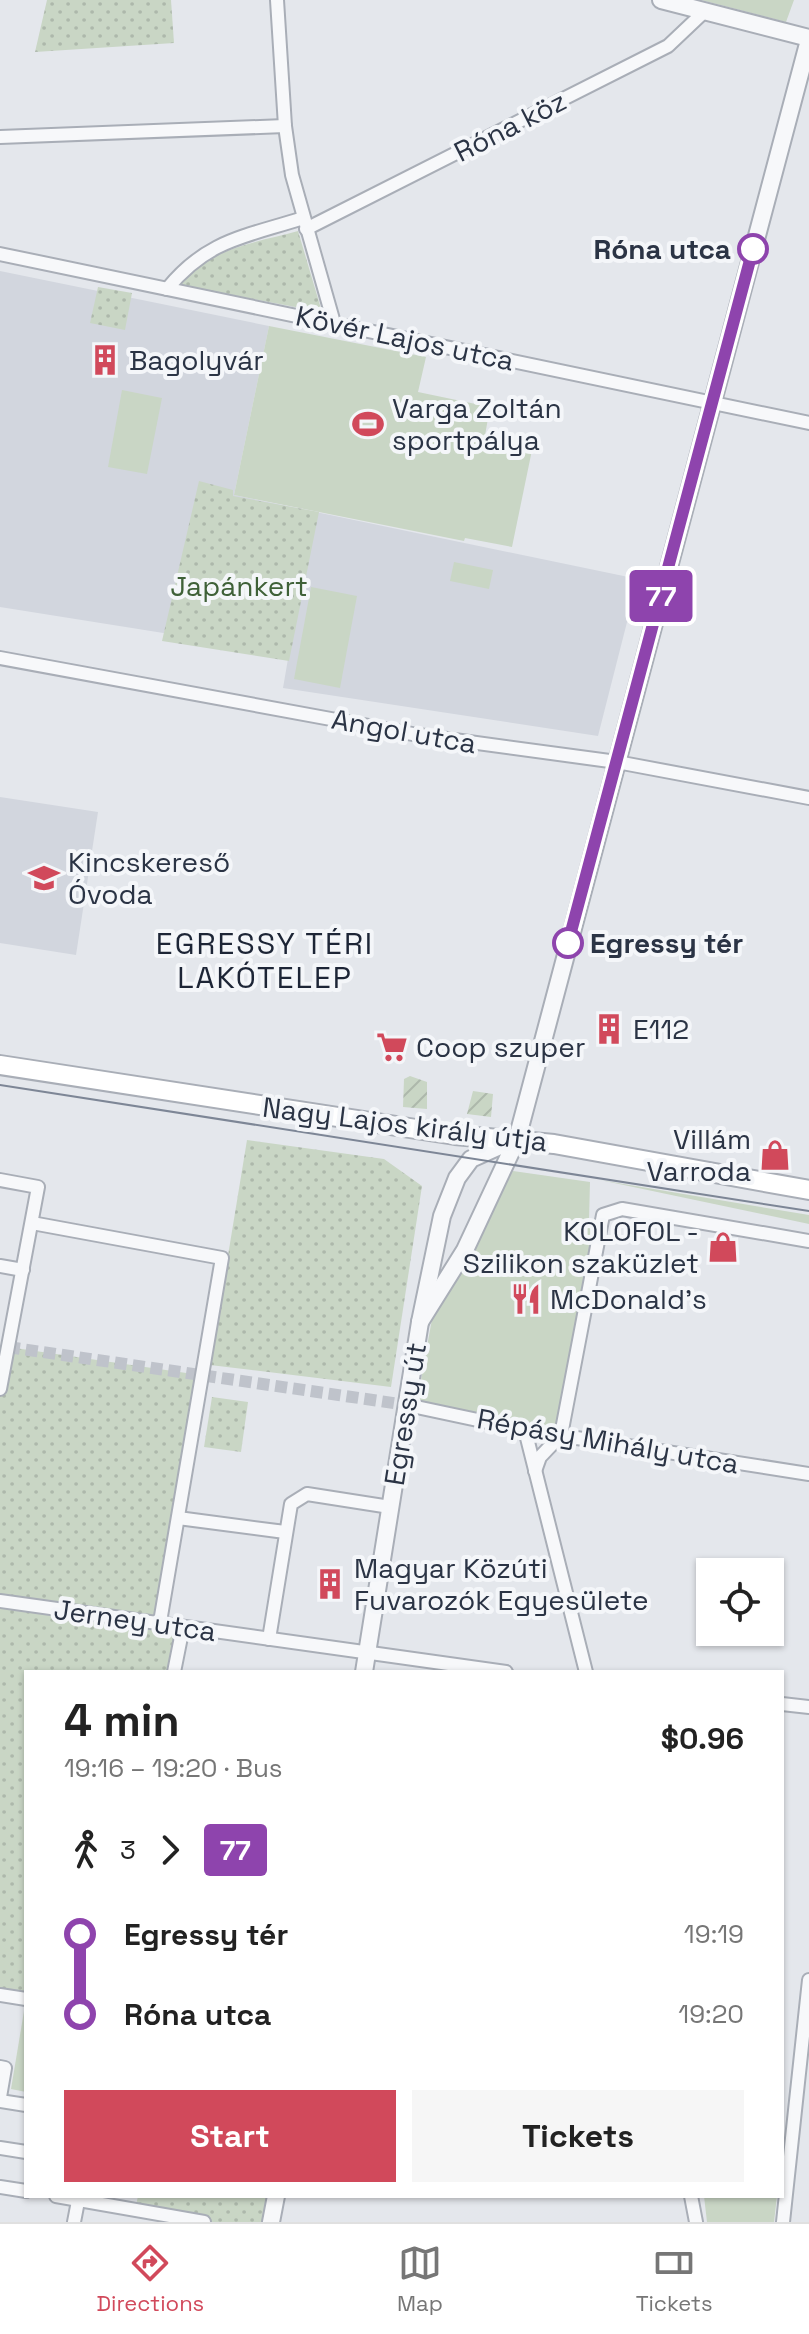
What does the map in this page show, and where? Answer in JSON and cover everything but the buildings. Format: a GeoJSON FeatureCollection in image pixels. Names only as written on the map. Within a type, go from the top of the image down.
{"type":"FeatureCollection","features":[{"type":"Feature","properties":{"kind":"main road","name":"Nagy Lajos király útja"},"geometry":{"type":"LineString","coordinates":[[0,1065],[455,1135],[517,1139],[809,1190]]}},
{"type":"Feature","properties":{"kind":"street"},"geometry":{"type":"LineString","coordinates":[[277,0],[285,126],[305,223],[334,323]]}},
{"type":"Feature","properties":{"kind":"street"},"geometry":{"type":"LineString","coordinates":[[661,0],[809,39]]}},
{"type":"Feature","properties":{"kind":"street","name":"Róna köz"},"geometry":{"type":"LineString","coordinates":[[167,289],[186,266],[208,249],[305,223],[668,46],[705,11]]}},
{"type":"Feature","properties":{"kind":"street","name":"Egressy út"},"geometry":{"type":"LineString","coordinates":[[420,1322],[465,1250],[517,1139],[809,39]]}},
{"type":"Feature","properties":{"kind":"street"},"geometry":{"type":"LineString","coordinates":[[0,137],[285,126]]}},
{"type":"Feature","properties":{"kind":"street","name":"Kövér Lajos utca"},"geometry":{"type":"LineString","coordinates":[[0,254],[809,423]]}},
{"type":"Feature","properties":{"kind":"street","name":"Angol utca"},"geometry":{"type":"LineString","coordinates":[[0,658],[418,735],[617,762],[809,798]]}},
{"type":"Feature","properties":{"kind":"street","name":"Egressy út"},"geometry":{"type":"LineString","coordinates":[[364,1670],[420,1322],[447,1200],[471,1159],[517,1139]]}},
{"type":"Feature","properties":{"kind":"street"},"geometry":{"type":"LineString","coordinates":[[0,1180],[38,1187],[0,1389]]}},
{"type":"Feature","properties":{"kind":"street"},"geometry":{"type":"LineString","coordinates":[[535,1471],[540,1457],[561,1435],[603,1215],[614,1209],[809,1241]]}},
{"type":"Feature","properties":{"kind":"street"},"geometry":{"type":"LineString","coordinates":[[32,1223],[222,1258],[160,1622]]}},
{"type":"Feature","properties":{"kind":"street"},"geometry":{"type":"LineString","coordinates":[[436,1245],[439,1256],[445,1260],[454,1259],[465,1250]]}},
{"type":"Feature","properties":{"kind":"street"},"geometry":{"type":"LineString","coordinates":[[0,1266],[23,1270]]}},
{"type":"Feature","properties":{"kind":"street","name":"Répásy Mihály utca"},"geometry":{"type":"LineString","coordinates":[[407,1405],[525,1430],[809,1474]]}},
{"type":"Feature","properties":{"kind":"street"},"geometry":{"type":"LineString","coordinates":[[525,1430],[585,1670]]}},
{"type":"Feature","properties":{"kind":"street","name":"Egressy út"},"geometry":{"type":"LineString","coordinates":[[285,1532],[291,1504],[307,1494],[390,1507]]}},
{"type":"Feature","properties":{"kind":"street"},"geometry":{"type":"LineString","coordinates":[[178,1518],[285,1532],[269,1639]]}},
{"type":"Feature","properties":{"kind":"street","name":"Jerney utca"},"geometry":{"type":"LineString","coordinates":[[0,1601],[490,1670]]}},
{"type":"Feature","properties":{"kind":"street"},"geometry":{"type":"LineString","coordinates":[[174,1670],[183,1627]]}},
{"type":"Feature","properties":{"kind":"street"},"geometry":{"type":"LineString","coordinates":[[784,1704],[809,1707]]}},
{"type":"Feature","properties":{"kind":"street"},"geometry":{"type":"LineString","coordinates":[[783,2222],[809,1980]]}},
{"type":"Feature","properties":{"kind":"street"},"geometry":{"type":"LineString","coordinates":[[0,1995],[24,1999]]}},
{"type":"Feature","properties":{"kind":"street"},"geometry":{"type":"LineString","coordinates":[[0,2067],[5,2068],[0,2099],[24,2105]]}},
{"type":"Feature","properties":{"kind":"street"},"geometry":{"type":"LineString","coordinates":[[0,2148],[24,2152]]}},
{"type":"Feature","properties":{"kind":"street"},"geometry":{"type":"LineString","coordinates":[[0,2187],[24,2191]]}},
{"type":"Feature","properties":{"kind":"street"},"geometry":{"type":"LineString","coordinates":[[74,2222],[79,2198],[204,2222]]}},
{"type":"Feature","properties":{"kind":"street"},"geometry":{"type":"LineString","coordinates":[[271,2222],[276,2198]]}},
{"type":"Feature","properties":{"kind":"street"},"geometry":{"type":"LineString","coordinates":[[691,2198],[696,2222]]}},
{"type":"Feature","properties":{"kind":"shaded area"},"geometry":{"type":"Polygon","coordinates":[[[0,271],[269,326],[234,495],[638,579],[598,736],[283,688],[289,653],[0,607],[0,271]]]}},
{"type":"Feature","properties":{"kind":"shaded area","name":"Kincskereső Óvoda"},"geometry":{"type":"Polygon","coordinates":[[[0,797],[98,812],[76,955],[0,943],[0,797]]]}},
{"type":"Feature","properties":{"kind":"green space"},"geometry":{"type":"Polygon","coordinates":[[[47,0],[171,0],[174,43],[35,52],[47,0]]]}},
{"type":"Feature","properties":{"kind":"green space"},"geometry":{"type":"Polygon","coordinates":[[[701,0],[794,0],[786,22],[701,0]]]}},
{"type":"Feature","properties":{"kind":"green space"},"geometry":{"type":"Polygon","coordinates":[[[298,231],[322,312],[179,285],[218,255],[298,231]]]}},
{"type":"Feature","properties":{"kind":"green space"},"geometry":{"type":"Polygon","coordinates":[[[98,287],[132,293],[125,330],[90,323],[98,287]]]}},
{"type":"Feature","properties":{"kind":"green space","name":"Varga Zoltán sportpálya"},"geometry":{"type":"Polygon","coordinates":[[[269,326],[426,357],[418,392],[490,407],[484,441],[532,450],[512,547],[465,538],[464,541],[234,495],[269,326]]]}},
{"type":"Feature","properties":{"kind":"green space"},"geometry":{"type":"Polygon","coordinates":[[[122,390],[162,398],[147,474],[108,467],[122,390]]]}},
{"type":"Feature","properties":{"kind":"green space","name":"Japánkert"},"geometry":{"type":"Polygon","coordinates":[[[199,481],[233,490],[233,496],[319,512],[289,661],[162,641],[199,481]]]}},
{"type":"Feature","properties":{"kind":"green space"},"geometry":{"type":"Polygon","coordinates":[[[454,562],[493,570],[489,589],[450,581],[454,562]]]}},
{"type":"Feature","properties":{"kind":"green space"},"geometry":{"type":"Polygon","coordinates":[[[311,587],[357,596],[340,688],[294,679],[311,587]]]}},
{"type":"Feature","properties":{"kind":"green space"},"geometry":{"type":"Polygon","coordinates":[[[410,1076],[427,1082],[427,1109],[403,1107],[404,1079],[410,1076]]]}},
{"type":"Feature","properties":{"kind":"green space"},"geometry":{"type":"Polygon","coordinates":[[[473,1091],[493,1094],[491,1117],[467,1114],[473,1091]]]}},
{"type":"Feature","properties":{"kind":"green space"},"geometry":{"type":"Polygon","coordinates":[[[247,1140],[384,1159],[422,1186],[391,1387],[210,1365],[247,1140]]]}},
{"type":"Feature","properties":{"kind":"green space"},"geometry":{"type":"Polygon","coordinates":[[[513,1171],[590,1182],[589,1220],[594,1250],[561,1435],[415,1413],[432,1319],[513,1171]]]}},
{"type":"Feature","properties":{"kind":"green space"},"geometry":{"type":"Polygon","coordinates":[[[600,1180],[809,1215],[809,1224],[600,1180]]]}},
{"type":"Feature","properties":{"kind":"green space"},"geometry":{"type":"Polygon","coordinates":[[[8,1347],[200,1375],[160,1623],[183,1627],[175,1670],[24,1670],[24,1999],[0,1995],[0,1389],[8,1347]]]}},
{"type":"Feature","properties":{"kind":"green space"},"geometry":{"type":"Polygon","coordinates":[[[212,1397],[248,1402],[241,1452],[204,1447],[212,1397]]]}},
{"type":"Feature","properties":{"kind":"green space"},"geometry":{"type":"Polygon","coordinates":[[[24,2011],[24,2092],[11,2089],[24,2011]]]}},
{"type":"Feature","properties":{"kind":"green space"},"geometry":{"type":"Polygon","coordinates":[[[138,2198],[276,2198],[271,2222],[204,2222],[135,2210],[138,2198]]]}},
{"type":"Feature","properties":{"kind":"green space"},"geometry":{"type":"Polygon","coordinates":[[[704,2198],[777,2198],[774,2222],[707,2222],[704,2198]]]}},
{"type":"Feature","properties":{"kind":"tunnel"},"geometry":{"type":"LineString","coordinates":[[8,1347],[407,1405]]}},
{"type":"Feature","properties":{"kind":"tram line"},"geometry":{"type":"LineString","coordinates":[[0,1085],[809,1211]]}},
{"type":"Feature","properties":{"kind":"bus line","name":"77"},"geometry":{"type":"LineString","coordinates":[[568,943],[753,249]]}},
{"type":"Feature","properties":{"kind":"place","name":"Róna utca"},"geometry":{"type":"Point","coordinates":[753,249]}},
{"type":"Feature","properties":{"kind":"place","name":"Bagolyvár"},"geometry":{"type":"Point","coordinates":[105,360]}},
{"type":"Feature","properties":{"kind":"place","name":"Varga Zoltán sportpálya"},"geometry":{"type":"Point","coordinates":[368,424]}},
{"type":"Feature","properties":{"kind":"place","name":"Kincskereső Óvoda"},"geometry":{"type":"Point","coordinates":[44,878]}},
{"type":"Feature","properties":{"kind":"place","name":"Egressy tér"},"geometry":{"type":"Point","coordinates":[568,943]}},
{"type":"Feature","properties":{"kind":"place","name":"E112"},"geometry":{"type":"Point","coordinates":[609,1029]}},
{"type":"Feature","properties":{"kind":"place","name":"Coop szuper"},"geometry":{"type":"Point","coordinates":[392,1047]}},
{"type":"Feature","properties":{"kind":"place","name":"Villám Varroda"},"geometry":{"type":"Point","coordinates":[775,1155]}},
{"type":"Feature","properties":{"kind":"place","name":"KOLOFOL - Szilikon szaküzlet"},"geometry":{"type":"Point","coordinates":[723,1247]}},
{"type":"Feature","properties":{"kind":"place","name":"McDonald's"},"geometry":{"type":"Point","coordinates":[526,1299]}},
{"type":"Feature","properties":{"kind":"place","name":"Magyar Közúti Fuvarozók Egyesülete"},"geometry":{"type":"Point","coordinates":[330,1584]}},
{"type":"Feature","properties":{"kind":"district","name":"EGRESSY TÉRI LAKÓTELEP"},"geometry":{"type":"Point","coordinates":[265,960]}}]}
